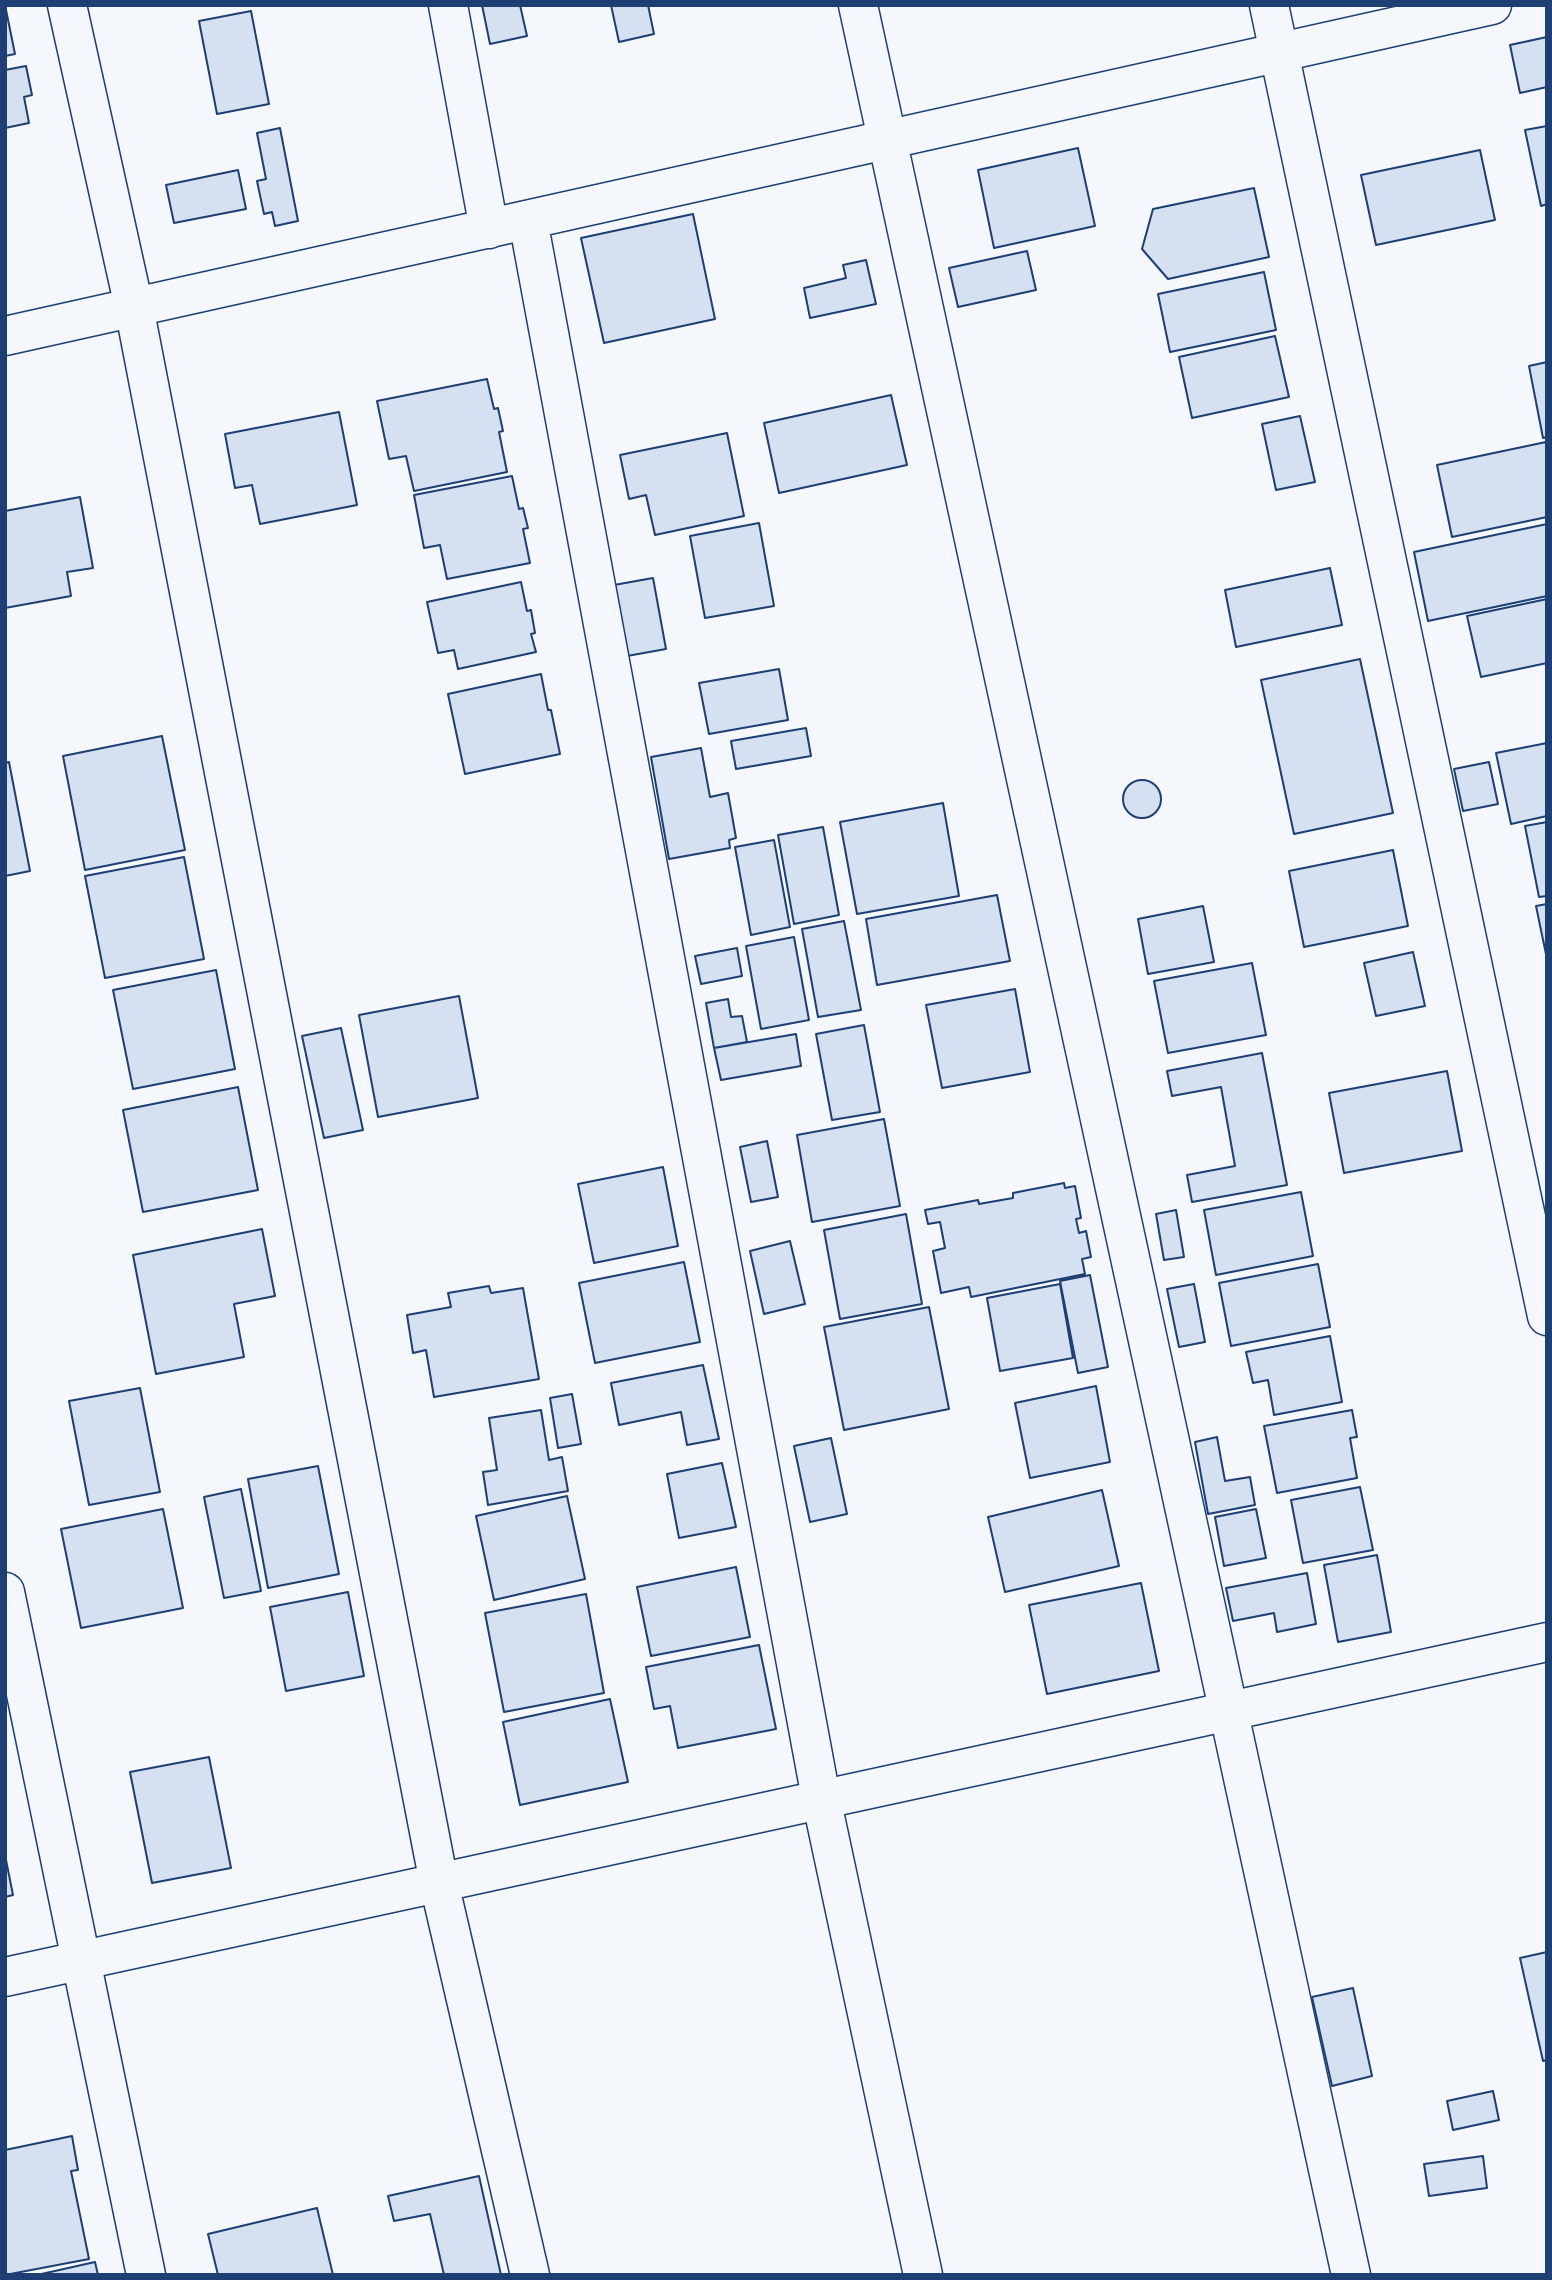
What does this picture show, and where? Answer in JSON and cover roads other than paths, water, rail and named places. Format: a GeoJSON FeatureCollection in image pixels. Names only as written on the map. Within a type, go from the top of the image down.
{"type":"FeatureCollection","features":[{"type":"Feature","properties":{"kind":"street"},"geometry":{"type":"LineString","coordinates":[[67,5],[134,307],[439,1883],[530,2275]]}},
{"type":"Feature","properties":{"kind":"street"},"geometry":{"type":"LineString","coordinates":[[448,5],[489,229]]}},
{"type":"Feature","properties":{"kind":"street"},"geometry":{"type":"LineString","coordinates":[[858,5],[1351,2275]]}},
{"type":"Feature","properties":{"kind":"street"},"geometry":{"type":"LineString","coordinates":[[1269,5],[1547,1316]]}},
{"type":"Feature","properties":{"kind":"street"},"geometry":{"type":"LineString","coordinates":[[5,336],[1492,5]]}},
{"type":"Feature","properties":{"kind":"street"},"geometry":{"type":"LineString","coordinates":[[528,220],[821,1798],[923,2275]]}},
{"type":"Feature","properties":{"kind":"street"},"geometry":{"type":"LineString","coordinates":[[5,1592],[146,2275]]}},
{"type":"Feature","properties":{"kind":"street"},"geometry":{"type":"LineString","coordinates":[[5,1978],[821,1798],[1547,1642]]}}]}
